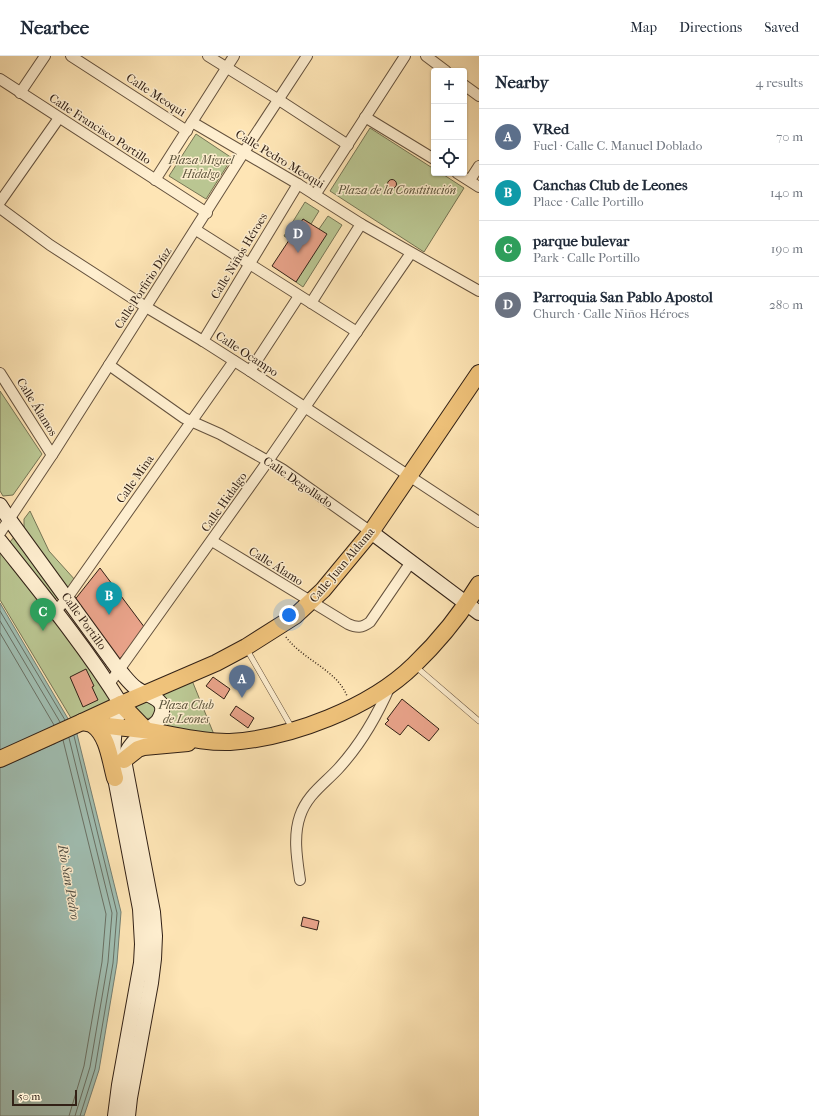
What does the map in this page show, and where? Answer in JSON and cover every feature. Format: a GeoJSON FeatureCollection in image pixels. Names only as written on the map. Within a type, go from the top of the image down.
{"type":"FeatureCollection","features":[{"type":"Feature","properties":{"kind":"main road","name":"Calle Juan Aldama"},"geometry":{"type":"LineString","coordinates":[[0,758],[85,724],[121,704],[216,663],[278,628],[295,616],[337,574],[371,532],[479,373]]}},
{"type":"Feature","properties":{"kind":"main road"},"geometry":{"type":"LineString","coordinates":[[85,724],[146,730],[211,741],[228,742],[250,740],[293,730],[352,707],[376,693],[414,665],[440,637],[473,608],[479,584]]}},
{"type":"Feature","properties":{"kind":"main road"},"geometry":{"type":"LineString","coordinates":[[121,704],[146,730]]}},
{"type":"Feature","properties":{"kind":"main road"},"geometry":{"type":"LineString","coordinates":[[85,724],[102,733],[115,778]]}},
{"type":"Feature","properties":{"kind":"main road"},"geometry":{"type":"LineString","coordinates":[[124,760],[138,749],[144,747],[211,741]]}},
{"type":"Feature","properties":{"kind":"street"},"geometry":{"type":"LineString","coordinates":[[20,93],[45,56]]}},
{"type":"Feature","properties":{"kind":"street","name":"Calle Meoqui"},"geometry":{"type":"LineString","coordinates":[[71,56],[189,126]]}},
{"type":"Feature","properties":{"kind":"street"},"geometry":{"type":"LineString","coordinates":[[208,56],[348,145]]}},
{"type":"Feature","properties":{"kind":"street"},"geometry":{"type":"LineString","coordinates":[[155,180],[234,56]]}},
{"type":"Feature","properties":{"kind":"street","name":"Calle Porfirio Díaz"},"geometry":{"type":"LineString","coordinates":[[0,533],[52,455],[196,230],[244,152],[307,56]]}},
{"type":"Feature","properties":{"kind":"street"},"geometry":{"type":"LineString","coordinates":[[315,195],[405,56]]}},
{"type":"Feature","properties":{"kind":"street"},"geometry":{"type":"LineString","coordinates":[[426,56],[442,68]]}},
{"type":"Feature","properties":{"kind":"street","name":"Calle Francisco Portillo"},"geometry":{"type":"LineString","coordinates":[[0,79],[206,212]]}},
{"type":"Feature","properties":{"kind":"street"},"geometry":{"type":"LineString","coordinates":[[467,87],[479,96]]}},
{"type":"Feature","properties":{"kind":"street"},"geometry":{"type":"LineString","coordinates":[[365,117],[431,157]]}},
{"type":"Feature","properties":{"kind":"street"},"geometry":{"type":"LineString","coordinates":[[0,202],[59,118]]}},
{"type":"Feature","properties":{"kind":"street","name":"Calle Pedro Meoqui"},"geometry":{"type":"LineString","coordinates":[[189,126],[244,152],[361,224],[479,291]]}},
{"type":"Feature","properties":{"kind":"street"},"geometry":{"type":"LineString","coordinates":[[470,180],[479,166]]}},
{"type":"Feature","properties":{"kind":"street"},"geometry":{"type":"LineString","coordinates":[[463,176],[479,187]]}},
{"type":"Feature","properties":{"kind":"street","name":"Calle Niños Héroes"},"geometry":{"type":"LineString","coordinates":[[203,341],[298,184]]}},
{"type":"Feature","properties":{"kind":"street","name":"Calle Ocampo"},"geometry":{"type":"LineString","coordinates":[[0,208],[50,245],[146,307],[250,371],[479,522]]}},
{"type":"Feature","properties":{"kind":"street"},"geometry":{"type":"LineString","coordinates":[[311,303],[361,224]]}},
{"type":"Feature","properties":{"kind":"street"},"geometry":{"type":"LineString","coordinates":[[196,230],[357,332]]}},
{"type":"Feature","properties":{"kind":"street","name":"Calle Hidalgo"},"geometry":{"type":"LineString","coordinates":[[109,684],[118,669],[212,541],[411,253]]}},
{"type":"Feature","properties":{"kind":"street"},"geometry":{"type":"LineString","coordinates":[[250,371],[299,296]]}},
{"type":"Feature","properties":{"kind":"street","name":"Calle Mina"},"geometry":{"type":"LineString","coordinates":[[56,611],[67,598],[234,361]]}},
{"type":"Feature","properties":{"kind":"street","name":"Calle Degollado"},"geometry":{"type":"LineString","coordinates":[[109,365],[191,422],[215,431],[295,478],[371,532],[473,608]]}},
{"type":"Feature","properties":{"kind":"street","name":"Calle Álamos"},"geometry":{"type":"LineString","coordinates":[[0,373],[52,455]]}},
{"type":"Feature","properties":{"kind":"street","name":"Calle Portillo"},"geometry":{"type":"LineString","coordinates":[[0,505],[118,669],[135,687],[154,696],[158,700],[162,709],[158,721],[146,730],[129,747],[124,760]]}},
{"type":"Feature","properties":{"kind":"street","name":"Calle Portillo"},"geometry":{"type":"LineString","coordinates":[[0,541],[56,611],[109,684],[121,704]]}},
{"type":"Feature","properties":{"kind":"street","name":"Calle Álamo"},"geometry":{"type":"LineString","coordinates":[[212,541],[355,628],[360,628],[370,622],[411,562]]}},
{"type":"Feature","properties":{"kind":"street"},"geometry":{"type":"LineString","coordinates":[[300,880],[296,854],[296,830],[300,815],[308,799],[338,769],[368,731],[392,682]]}},
{"type":"Feature","properties":{"kind":"street"},"geometry":{"type":"LineString","coordinates":[[121,704],[114,726],[115,778],[140,909],[142,944],[141,963],[124,1097],[128,1116]]}},
{"type":"Feature","properties":{"kind":"street"},"geometry":{"type":"LineString","coordinates":[[115,1116],[124,1097],[151,983],[155,936],[153,912],[124,760]]}},
{"type":"Feature","properties":{"kind":"lane"},"geometry":{"type":"LineString","coordinates":[[246,647],[293,730]]}},
{"type":"Feature","properties":{"kind":"lane"},"geometry":{"type":"LineString","coordinates":[[414,665],[479,721]]}},
{"type":"Feature","properties":{"kind":"path"},"geometry":{"type":"LineString","coordinates":[[278,628],[290,643],[305,657],[329,673],[339,682],[346,692],[352,707]]}},
{"type":"Feature","properties":{"kind":"green space","name":"Plaza de la Constitución"},"geometry":{"type":"Polygon","coordinates":[[[370,128],[431,167],[431,176],[446,176],[464,188],[424,252],[330,191],[370,128]]]}},
{"type":"Feature","properties":{"kind":"green space","name":"Plaza Miguel Hidalgo"},"geometry":{"type":"Polygon","coordinates":[[[196,134],[232,158],[206,199],[169,176],[196,134]]]}},
{"type":"Feature","properties":{"kind":"green space"},"geometry":{"type":"Polygon","coordinates":[[[305,202],[319,211],[311,224],[303,219],[289,239],[284,236],[305,202]]]}},
{"type":"Feature","properties":{"kind":"green space"},"geometry":{"type":"Polygon","coordinates":[[[328,216],[342,225],[303,287],[296,282],[319,229],[328,216]]]}},
{"type":"Feature","properties":{"kind":"green space"},"geometry":{"type":"Polygon","coordinates":[[[0,391],[42,454],[13,495],[3,496],[0,491],[0,391]]]}},
{"type":"Feature","properties":{"kind":"green space"},"geometry":{"type":"Polygon","coordinates":[[[30,511],[49,551],[76,581],[69,591],[24,530],[24,519],[30,511]]]}},
{"type":"Feature","properties":{"kind":"green space"},"geometry":{"type":"Polygon","coordinates":[[[15,536],[58,595],[55,600],[9,543],[15,536]]]}},
{"type":"Feature","properties":{"kind":"green space"},"geometry":{"type":"Polygon","coordinates":[[[0,545],[109,691],[111,703],[74,723],[0,600],[0,545]]]}},
{"type":"Feature","properties":{"kind":"green space","name":"Plaza Club de Leones"},"geometry":{"type":"Polygon","coordinates":[[[191,678],[215,737],[162,726],[168,717],[161,695],[191,678]]]}},
{"type":"Feature","properties":{"kind":"green space"},"geometry":{"type":"Polygon","coordinates":[[[149,700],[157,708],[152,718],[141,719],[134,709],[135,707],[149,700]]]}},
{"type":"Feature","properties":{"kind":"water","name":"Rio San Pedro"},"geometry":{"type":"Polygon","coordinates":[[[0,603],[77,734],[121,912],[117,963],[99,1070],[84,1116],[0,1116],[0,768],[56,743],[0,766],[0,603]]]}},
{"type":"Feature","properties":{"kind":"building"},"geometry":{"type":"Polygon","coordinates":[[[392,179],[397,184],[392,189],[387,184],[392,179]]]}},
{"type":"Feature","properties":{"kind":"building"},"geometry":{"type":"Polygon","coordinates":[[[303,219],[327,234],[296,282],[272,266],[303,219]]]}},
{"type":"Feature","properties":{"kind":"building"},"geometry":{"type":"Polygon","coordinates":[[[100,568],[145,628],[118,661],[73,602],[100,568]]]}},
{"type":"Feature","properties":{"kind":"building"},"geometry":{"type":"Polygon","coordinates":[[[86,669],[94,686],[92,687],[98,700],[83,707],[70,677],[86,669]]]}},
{"type":"Feature","properties":{"kind":"building"},"geometry":{"type":"Polygon","coordinates":[[[213,677],[230,689],[224,699],[206,686],[213,677]]]}},
{"type":"Feature","properties":{"kind":"building"},"geometry":{"type":"Polygon","coordinates":[[[402,699],[439,729],[429,741],[408,725],[400,735],[385,724],[402,699]]]}},
{"type":"Feature","properties":{"kind":"building"},"geometry":{"type":"Polygon","coordinates":[[[236,706],[254,718],[248,728],[230,715],[236,706]]]}},
{"type":"Feature","properties":{"kind":"building"},"geometry":{"type":"Polygon","coordinates":[[[303,917],[319,921],[317,930],[301,926],[303,917]]]}},
{"type":"Feature","properties":{"kind":"place","name":"Parroquia San Pablo Apostol"},"geometry":{"type":"Point","coordinates":[298,253]}},
{"type":"Feature","properties":{"kind":"place","name":"Canchas Club de Leones"},"geometry":{"type":"Point","coordinates":[109,615]}},
{"type":"Feature","properties":{"kind":"place","name":"parque bulevar"},"geometry":{"type":"Point","coordinates":[43,631]}},
{"type":"Feature","properties":{"kind":"place","name":"VRed"},"geometry":{"type":"Point","coordinates":[242,698]}}]}
